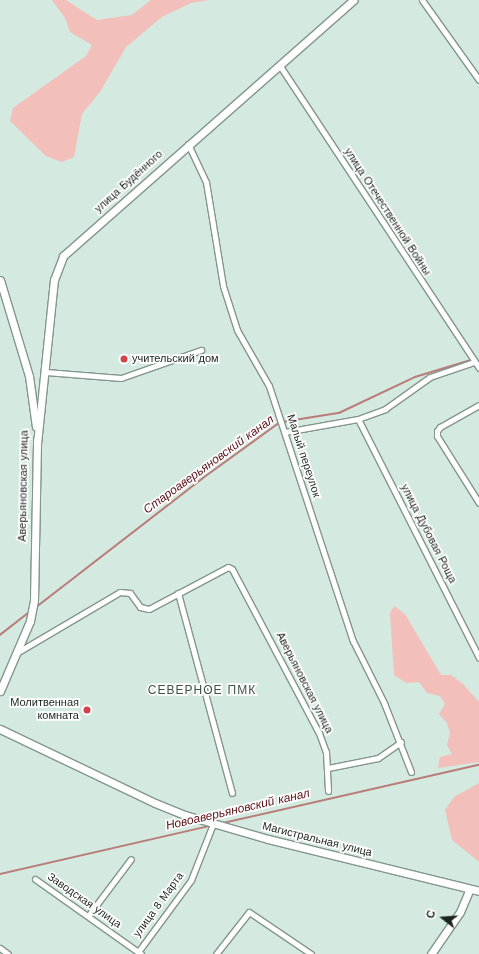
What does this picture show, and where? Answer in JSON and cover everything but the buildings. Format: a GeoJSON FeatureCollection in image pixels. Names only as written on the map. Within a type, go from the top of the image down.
{"type":"FeatureCollection","features":[{"type":"Feature","properties":{"kind":"street","name":"улица Будённого"},"geometry":{"type":"LineString","coordinates":[[38,444],[54,280],[63,256],[188,144],[280,66],[353,0]]}},
{"type":"Feature","properties":{"kind":"street"},"geometry":{"type":"LineString","coordinates":[[422,0],[479,80]]}},
{"type":"Feature","properties":{"kind":"street","name":"улица Отечественной Войны"},"geometry":{"type":"LineString","coordinates":[[280,66],[479,368]]}},
{"type":"Feature","properties":{"kind":"street","name":"Малый переулок"},"geometry":{"type":"LineString","coordinates":[[188,144],[206,182],[223,286],[237,330],[269,386],[353,641],[401,742],[411,772]]}},
{"type":"Feature","properties":{"kind":"street","name":"Аверьяновская улица"},"geometry":{"type":"LineString","coordinates":[[0,280],[29,376],[38,444],[34,600],[30,622],[0,691]]}},
{"type":"Feature","properties":{"kind":"street"},"geometry":{"type":"LineString","coordinates":[[46,372],[121,378],[201,350]]}},
{"type":"Feature","properties":{"kind":"street"},"geometry":{"type":"LineString","coordinates":[[285,432],[358,419],[395,404],[430,377],[474,362]]}},
{"type":"Feature","properties":{"kind":"street"},"geometry":{"type":"LineString","coordinates":[[479,405],[440,427],[437,431],[437,436],[479,503]]}},
{"type":"Feature","properties":{"kind":"street","name":"улица Дубовая Роща"},"geometry":{"type":"LineString","coordinates":[[358,419],[479,658]]}},
{"type":"Feature","properties":{"kind":"street","name":"Аверьяновская улица"},"geometry":{"type":"LineString","coordinates":[[178,593],[224,567],[232,569],[319,733],[326,752],[328,791]]}},
{"type":"Feature","properties":{"kind":"street"},"geometry":{"type":"LineString","coordinates":[[18,652],[120,592],[130,593],[144,609],[178,593],[232,793]]}},
{"type":"Feature","properties":{"kind":"street","name":"Магистральная улица"},"geometry":{"type":"LineString","coordinates":[[0,729],[155,803],[213,824],[479,891]]}},
{"type":"Feature","properties":{"kind":"street"},"geometry":{"type":"LineString","coordinates":[[328,768],[378,758],[401,742]]}},
{"type":"Feature","properties":{"kind":"street","name":"улица 8 Марта"},"geometry":{"type":"LineString","coordinates":[[139,953],[191,880],[213,824]]}},
{"type":"Feature","properties":{"kind":"street"},"geometry":{"type":"LineString","coordinates":[[88,916],[131,859]]}},
{"type":"Feature","properties":{"kind":"street","name":"Заводская улица"},"geometry":{"type":"LineString","coordinates":[[35,879],[139,953]]}},
{"type":"Feature","properties":{"kind":"street"},"geometry":{"type":"LineString","coordinates":[[431,954],[460,912],[470,889]]}},
{"type":"Feature","properties":{"kind":"street"},"geometry":{"type":"LineString","coordinates":[[216,954],[249,912],[311,954]]}},
{"type":"Feature","properties":{"kind":"street"},"geometry":{"type":"LineString","coordinates":[[0,948],[8,954]]}},
{"type":"Feature","properties":{"kind":"shaded area"},"geometry":{"type":"Polygon","coordinates":[[[52,0],[66,0],[97,20],[132,15],[151,0],[209,0],[191,3],[162,17],[126,47],[100,92],[82,114],[74,157],[62,162],[46,156],[10,121],[13,108],[86,56],[92,45],[70,32],[65,18],[52,0]]]}},
{"type":"Feature","properties":{"kind":"shaded area"},"geometry":{"type":"Polygon","coordinates":[[[394,606],[405,614],[441,675],[451,675],[463,684],[479,702],[479,762],[438,768],[440,757],[452,754],[447,745],[450,733],[447,723],[439,714],[445,704],[440,696],[427,693],[419,682],[406,683],[394,675],[390,613],[394,606]]]}},
{"type":"Feature","properties":{"kind":"shaded area"},"geometry":{"type":"Polygon","coordinates":[[[479,783],[479,862],[452,840],[445,810],[454,797],[479,783]]]}},
{"type":"Feature","properties":{"kind":"waterway","name":"Староаверьяновский канал"},"geometry":{"type":"LineString","coordinates":[[282,422],[339,413],[415,377],[471,360]]}},
{"type":"Feature","properties":{"kind":"waterway","name":"Староаверьяновский канал"},"geometry":{"type":"LineString","coordinates":[[35,608],[203,478],[279,423]]}},
{"type":"Feature","properties":{"kind":"waterway","name":"Староаверьяновский канал"},"geometry":{"type":"LineString","coordinates":[[0,635],[28,613]]}},
{"type":"Feature","properties":{"kind":"waterway","name":"Новоаверьяновский канал"},"geometry":{"type":"LineString","coordinates":[[223,823],[479,765]]}},
{"type":"Feature","properties":{"kind":"waterway","name":"Новоаверьяновский канал"},"geometry":{"type":"LineString","coordinates":[[0,874],[210,826]]}},
{"type":"Feature","properties":{"kind":"place","name":"учительский дом"},"geometry":{"type":"Point","coordinates":[124,359]}},
{"type":"Feature","properties":{"kind":"place","name":"Молитвенная комната"},"geometry":{"type":"Point","coordinates":[87,710]}},
{"type":"Feature","properties":{"kind":"district","name":"СЕВЕРНОЕ ПМК"},"geometry":{"type":"Point","coordinates":[202,691]}}]}
